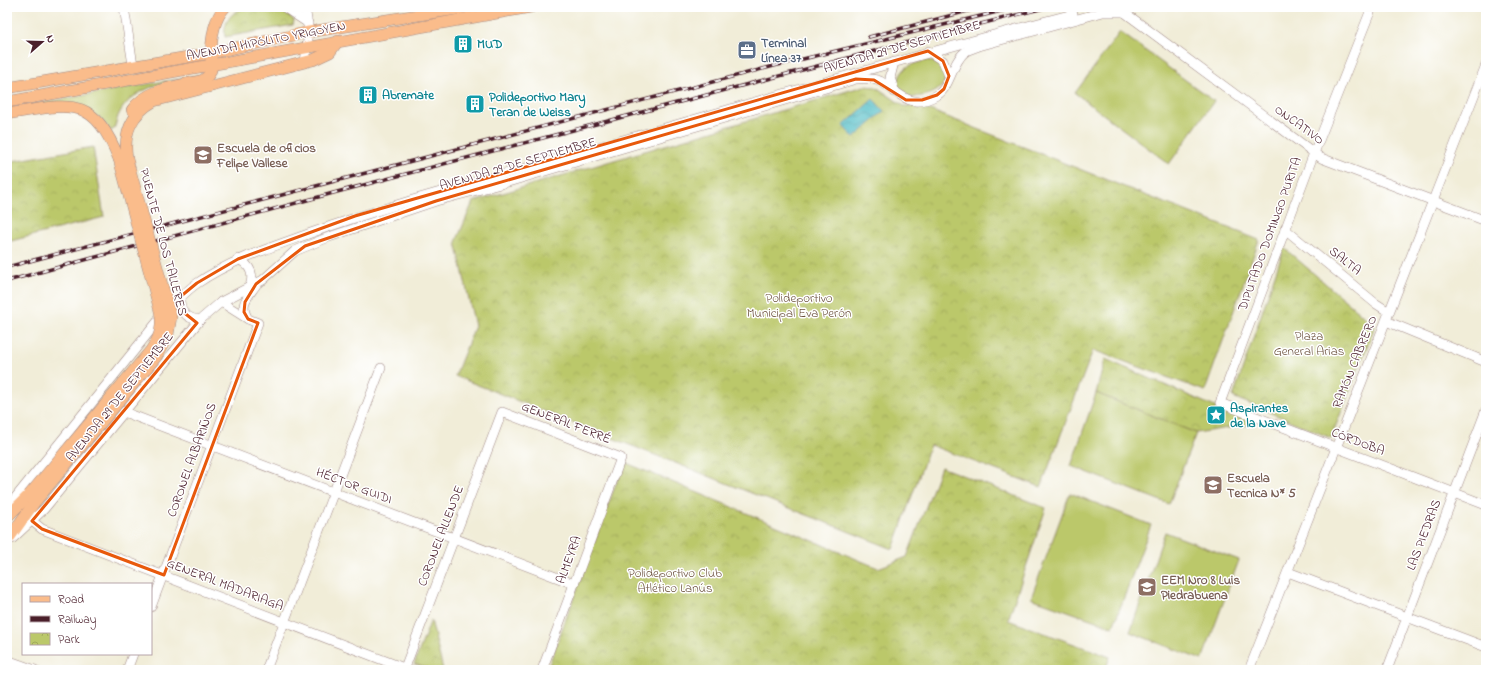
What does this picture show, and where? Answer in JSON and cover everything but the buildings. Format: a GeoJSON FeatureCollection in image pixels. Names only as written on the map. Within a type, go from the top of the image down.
{"type":"FeatureCollection","features":[{"type":"Feature","properties":{"kind":"main road"},"geometry":{"type":"LineString","coordinates":[[204,83],[209,76],[213,65],[206,53],[216,21],[225,7]]}},
{"type":"Feature","properties":{"kind":"main road","name":"AVENIDA HIPÓLITO YRIGOYEN"},"geometry":{"type":"LineString","coordinates":[[7,88],[206,53],[308,28],[467,7]]}},
{"type":"Feature","properties":{"kind":"main road","name":"AVENIDA HIPÓLITO YRIGOYEN"},"geometry":{"type":"LineString","coordinates":[[7,102],[531,7]]}},
{"type":"Feature","properties":{"kind":"main road","name":"PUENTE DE LOS TALLERES"},"geometry":{"type":"LineString","coordinates":[[119,159],[120,134],[123,124],[135,105],[142,99],[164,90],[305,62],[330,52],[338,42]]}},
{"type":"Feature","properties":{"kind":"main road","name":"PUENTE DE LOS TALLERES"},"geometry":{"type":"LineString","coordinates":[[7,517],[32,499],[156,357],[165,342],[171,326],[171,317],[127,159],[126,139],[129,127],[135,116],[144,107],[204,83]]}},
{"type":"Feature","properties":{"kind":"main road","name":"PUENTE DE LOS TALLERES"},"geometry":{"type":"LineString","coordinates":[[7,114],[60,106],[78,108],[92,116],[109,136],[119,159],[160,311],[161,330],[157,341],[151,350],[32,499],[7,543]]}},
{"type":"Feature","properties":{"kind":"street"},"geometry":{"type":"LineString","coordinates":[[124,7],[133,65]]}},
{"type":"Feature","properties":{"kind":"street"},"geometry":{"type":"LineString","coordinates":[[284,7],[308,28]]}},
{"type":"Feature","properties":{"kind":"street"},"geometry":{"type":"LineString","coordinates":[[305,7],[308,28],[305,62]]}},
{"type":"Feature","properties":{"kind":"street","name":"AVENIDA 29 DE SEPTIEMBRE"},"geometry":{"type":"LineString","coordinates":[[7,508],[158,321],[180,297],[197,283],[238,259],[355,216],[430,194],[556,160],[928,51],[1099,7]]}},
{"type":"Feature","properties":{"kind":"street","name":"DIPUTADO DOMINGO PURITA"},"geometry":{"type":"LineString","coordinates":[[1220,403],[1314,153],[1372,7]]}},
{"type":"Feature","properties":{"kind":"street","name":"AVENIDA 29 DE SEPTIEMBRE"},"geometry":{"type":"LineString","coordinates":[[7,543],[44,509],[200,320],[221,302],[253,286],[284,260],[305,246],[374,220],[436,201],[524,177],[856,79],[874,80],[906,100],[914,102],[937,95],[944,89],[949,76],[960,57],[966,51],[979,46],[1103,12],[1124,9]]}},
{"type":"Feature","properties":{"kind":"street","name":"ONCATIVO"},"geometry":{"type":"LineString","coordinates":[[1124,9],[1314,153],[1486,221]]}},
{"type":"Feature","properties":{"kind":"street"},"geometry":{"type":"LineString","coordinates":[[928,51],[942,60],[949,76]]}},
{"type":"Feature","properties":{"kind":"street"},"geometry":{"type":"LineString","coordinates":[[894,62],[890,78],[896,94]]}},
{"type":"Feature","properties":{"kind":"street","name":"RAMÓN CABRERO"},"geometry":{"type":"LineString","coordinates":[[1249,670],[1486,64]]}},
{"type":"Feature","properties":{"kind":"street","name":"SALTA"},"geometry":{"type":"LineString","coordinates":[[1285,229],[1375,304],[1389,312]]}},
{"type":"Feature","properties":{"kind":"street"},"geometry":{"type":"LineString","coordinates":[[238,259],[250,269],[252,279],[253,286],[244,305],[244,312],[248,319]]}},
{"type":"Feature","properties":{"kind":"street"},"geometry":{"type":"LineString","coordinates":[[180,297],[182,312],[190,318],[200,320]]}},
{"type":"Feature","properties":{"kind":"street"},"geometry":{"type":"LineString","coordinates":[[221,302],[248,319]]}},
{"type":"Feature","properties":{"kind":"street","name":"CORONEL ALBARIÑOS"},"geometry":{"type":"LineString","coordinates":[[152,605],[258,323],[248,319]]}},
{"type":"Feature","properties":{"kind":"street"},"geometry":{"type":"LineString","coordinates":[[1386,321],[1486,362]]}},
{"type":"Feature","properties":{"kind":"street"},"geometry":{"type":"LineString","coordinates":[[266,670],[381,368]]}},
{"type":"Feature","properties":{"kind":"street","name":"CÓRDOBA"},"geometry":{"type":"LineString","coordinates":[[1220,403],[1486,505]]}},
{"type":"Feature","properties":{"kind":"street","name":"LAS PIEDRAS"},"geometry":{"type":"LineString","coordinates":[[1387,670],[1486,410]]}},
{"type":"Feature","properties":{"kind":"street","name":"HÉCTOR GUIDI"},"geometry":{"type":"LineString","coordinates":[[124,412],[574,584]]}},
{"type":"Feature","properties":{"kind":"street","name":"GENERAL FERRÉ"},"geometry":{"type":"LineString","coordinates":[[502,412],[621,458]]}},
{"type":"Feature","properties":{"kind":"street","name":"CORONEL ALLENDE"},"geometry":{"type":"LineString","coordinates":[[406,669],[502,412]]}},
{"type":"Feature","properties":{"kind":"street","name":"ALMEYRA"},"geometry":{"type":"LineString","coordinates":[[542,670],[621,458]]}},
{"type":"Feature","properties":{"kind":"street","name":"GENERAL MADARIAGA"},"geometry":{"type":"LineString","coordinates":[[32,520],[42,529],[406,669]]}},
{"type":"Feature","properties":{"kind":"street"},"geometry":{"type":"LineString","coordinates":[[1288,572],[1486,647]]}},
{"type":"Feature","properties":{"kind":"street"},"geometry":{"type":"LineString","coordinates":[[127,670],[133,655]]}},
{"type":"Feature","properties":{"kind":"street"},"geometry":{"type":"LineString","coordinates":[[7,660],[35,670]]}},
{"type":"Feature","properties":{"kind":"highlighted area"},"geometry":{"type":"Polygon","coordinates":[[[928,51],[943,61],[947,68],[949,76],[944,89],[937,95],[922,100],[906,100],[874,80],[856,79],[436,201],[305,246],[256,284],[245,302],[244,312],[248,319],[258,323],[164,575],[42,529],[32,521],[197,323],[182,311],[180,297],[197,283],[238,259],[355,216],[928,51]]]}},
{"type":"Feature","properties":{"kind":"green space"},"geometry":{"type":"Polygon","coordinates":[[[249,7],[277,7],[294,20],[293,25],[225,37],[225,26],[230,17],[238,10],[249,7]]]}},
{"type":"Feature","properties":{"kind":"green space"},"geometry":{"type":"Polygon","coordinates":[[[1120,32],[1214,101],[1169,164],[1075,93],[1120,32]]]}},
{"type":"Feature","properties":{"kind":"green space"},"geometry":{"type":"Polygon","coordinates":[[[928,60],[938,65],[944,73],[944,82],[941,87],[930,94],[911,98],[902,93],[897,85],[901,73],[912,65],[928,60]]]}},
{"type":"Feature","properties":{"kind":"green space"},"geometry":{"type":"Polygon","coordinates":[[[198,75],[166,82],[144,90],[134,96],[126,103],[120,112],[114,129],[111,131],[99,117],[33,105],[24,106],[198,75]]]}},
{"type":"Feature","properties":{"kind":"green space","name":"Polideportivo Municipal Eva Perón"},"geometry":{"type":"Polygon","coordinates":[[[864,86],[876,87],[904,106],[922,107],[1259,240],[1205,391],[1093,350],[1041,487],[930,445],[893,549],[455,376],[475,326],[456,242],[473,202],[864,86]]]}},
{"type":"Feature","properties":{"kind":"green space"},"geometry":{"type":"Polygon","coordinates":[[[93,147],[104,217],[7,242],[7,162],[93,147]]]}},
{"type":"Feature","properties":{"kind":"green space","name":"Plaza General Arias"},"geometry":{"type":"Polygon","coordinates":[[[1284,248],[1375,326],[1331,438],[1233,397],[1284,248]]]}},
{"type":"Feature","properties":{"kind":"green space"},"geometry":{"type":"Polygon","coordinates":[[[1105,359],[1254,424],[1196,433],[1096,393],[1105,359]]]}},
{"type":"Feature","properties":{"kind":"green space"},"geometry":{"type":"Polygon","coordinates":[[[1096,393],[1196,433],[1169,504],[1071,466],[1096,393]]]}},
{"type":"Feature","properties":{"kind":"green space","name":"Polideportivo Club Atlético Lanús"},"geometry":{"type":"Polygon","coordinates":[[[624,462],[878,568],[907,557],[941,467],[1046,508],[1008,620],[1110,657],[1105,670],[547,670],[624,462]]]}},
{"type":"Feature","properties":{"kind":"green space"},"geometry":{"type":"Polygon","coordinates":[[[1070,493],[1151,525],[1113,627],[1031,598],[1070,493]]]}},
{"type":"Feature","properties":{"kind":"green space"},"geometry":{"type":"Polygon","coordinates":[[[1165,532],[1239,560],[1202,660],[1130,632],[1165,532]]]}},
{"type":"Feature","properties":{"kind":"green space"},"geometry":{"type":"Polygon","coordinates":[[[431,620],[443,670],[433,670],[414,664],[431,620]]]}},
{"type":"Feature","properties":{"kind":"water"},"geometry":{"type":"Polygon","coordinates":[[[873,99],[884,111],[854,138],[843,126],[873,99]]]}},
{"type":"Feature","properties":{"kind":"railway"},"geometry":{"type":"LineString","coordinates":[[869,37],[983,7]]}},
{"type":"Feature","properties":{"kind":"railway"},"geometry":{"type":"LineString","coordinates":[[7,267],[774,66],[1018,7]]}},
{"type":"Feature","properties":{"kind":"railway"},"geometry":{"type":"LineString","coordinates":[[7,281],[337,192],[1048,7]]}},
{"type":"Feature","properties":{"kind":"place","name":"MUD"},"geometry":{"type":"Point","coordinates":[463,44]}},
{"type":"Feature","properties":{"kind":"place","name":"Terminal Línea 37"},"geometry":{"type":"Point","coordinates":[747,50]}},
{"type":"Feature","properties":{"kind":"place","name":"Abremate"},"geometry":{"type":"Point","coordinates":[368,95]}},
{"type":"Feature","properties":{"kind":"place","name":"Polideportivo Mary Teran de Weiss"},"geometry":{"type":"Point","coordinates":[475,104]}},
{"type":"Feature","properties":{"kind":"place","name":"Escuela de oficios Felipe Vallese"},"geometry":{"type":"Point","coordinates":[203,155]}},
{"type":"Feature","properties":{"kind":"place","name":"Aspirantes de la Nave"},"geometry":{"type":"Point","coordinates":[1216,415]}},
{"type":"Feature","properties":{"kind":"place","name":"Escuela Tecnica N* 5"},"geometry":{"type":"Point","coordinates":[1213,485]}},
{"type":"Feature","properties":{"kind":"place","name":"EEM Nro 8 Luis Piedrabuena"},"geometry":{"type":"Point","coordinates":[1147,587]}}]}
